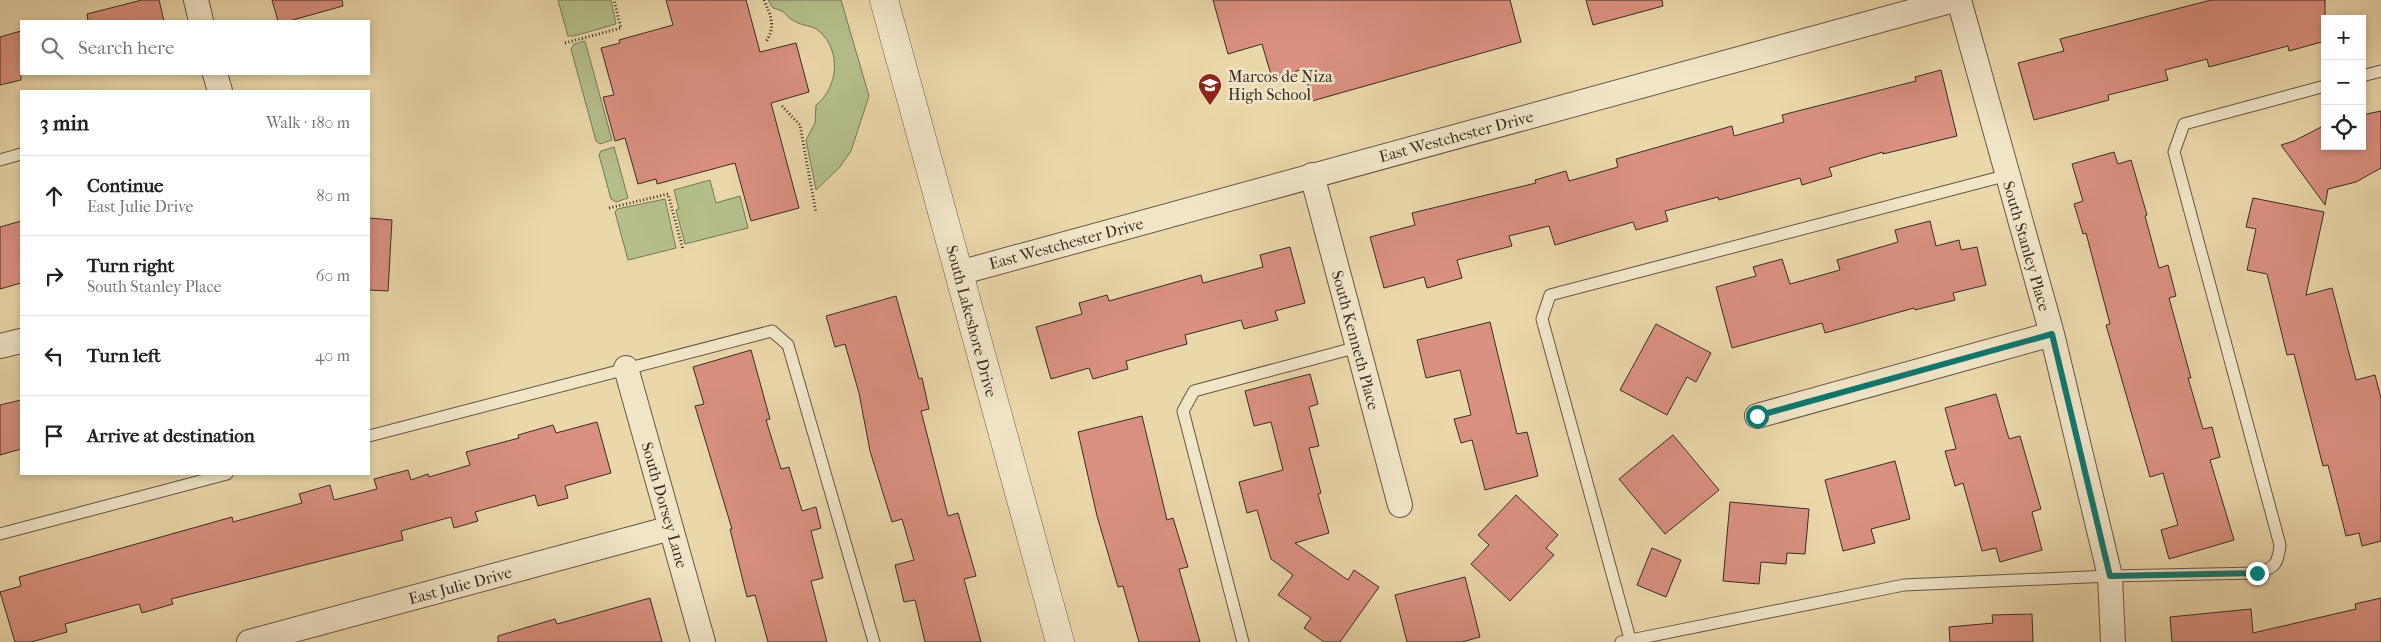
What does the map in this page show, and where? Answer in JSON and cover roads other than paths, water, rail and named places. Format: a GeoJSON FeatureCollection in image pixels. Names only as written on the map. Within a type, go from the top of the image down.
{"type":"FeatureCollection","features":[{"type":"Feature","properties":{"kind":"street"},"geometry":{"type":"LineString","coordinates":[[196,0],[201,20]]}},
{"type":"Feature","properties":{"kind":"street","name":"South Lakeshore Drive"},"geometry":{"type":"LineString","coordinates":[[884,0],[1060,642]]}},
{"type":"Feature","properties":{"kind":"street","name":"East Westchester Drive"},"geometry":{"type":"LineString","coordinates":[[959,273],[1954,0]]}},
{"type":"Feature","properties":{"kind":"street","name":"South Stanley Place"},"geometry":{"type":"LineString","coordinates":[[1959,0],[2052,334],[2110,576],[2113,642]]}},
{"type":"Feature","properties":{"kind":"street"},"geometry":{"type":"LineString","coordinates":[[215,75],[220,90]]}},
{"type":"Feature","properties":{"kind":"street","name":"South Kenneth Place"},"geometry":{"type":"LineString","coordinates":[[1312,175],[1400,505]]}},
{"type":"Feature","properties":{"kind":"street"},"geometry":{"type":"LineString","coordinates":[[1757,416],[2052,334]]}},
{"type":"Feature","properties":{"kind":"street"},"geometry":{"type":"LineString","coordinates":[[0,346],[20,341]]}},
{"type":"Feature","properties":{"kind":"street","name":"South Dorsey Lane"},"geometry":{"type":"LineString","coordinates":[[626,368],[703,642]]}},
{"type":"Feature","properties":{"kind":"street","name":"East Julie Drive"},"geometry":{"type":"LineString","coordinates":[[249,642],[672,528]]}},
{"type":"Feature","properties":{"kind":"lane"},"geometry":{"type":"LineString","coordinates":[[2366,75],[2381,70]]}},
{"type":"Feature","properties":{"kind":"lane"},"geometry":{"type":"LineString","coordinates":[[2008,175],[1550,295],[1542,319],[1626,641],[1904,585],[2110,576],[2257,573],[2270,570],[2278,559],[2280,546],[2174,152],[2184,124],[2321,87]]}},
{"type":"Feature","properties":{"kind":"lane"},"geometry":{"type":"LineString","coordinates":[[0,160],[20,154]]}},
{"type":"Feature","properties":{"kind":"lane"},"geometry":{"type":"LineString","coordinates":[[370,436],[772,331],[788,345],[874,642]]}},
{"type":"Feature","properties":{"kind":"lane"},"geometry":{"type":"LineString","coordinates":[[1243,642],[1183,410],[1194,390],[1358,347]]}},
{"type":"Feature","properties":{"kind":"lane"},"geometry":{"type":"LineString","coordinates":[[0,534],[223,475]]}},
{"type":"Feature","properties":{"kind":"place","name":"Marcos de Niza High School"},"geometry":{"type":"Point","coordinates":[1210,106]}}]}
